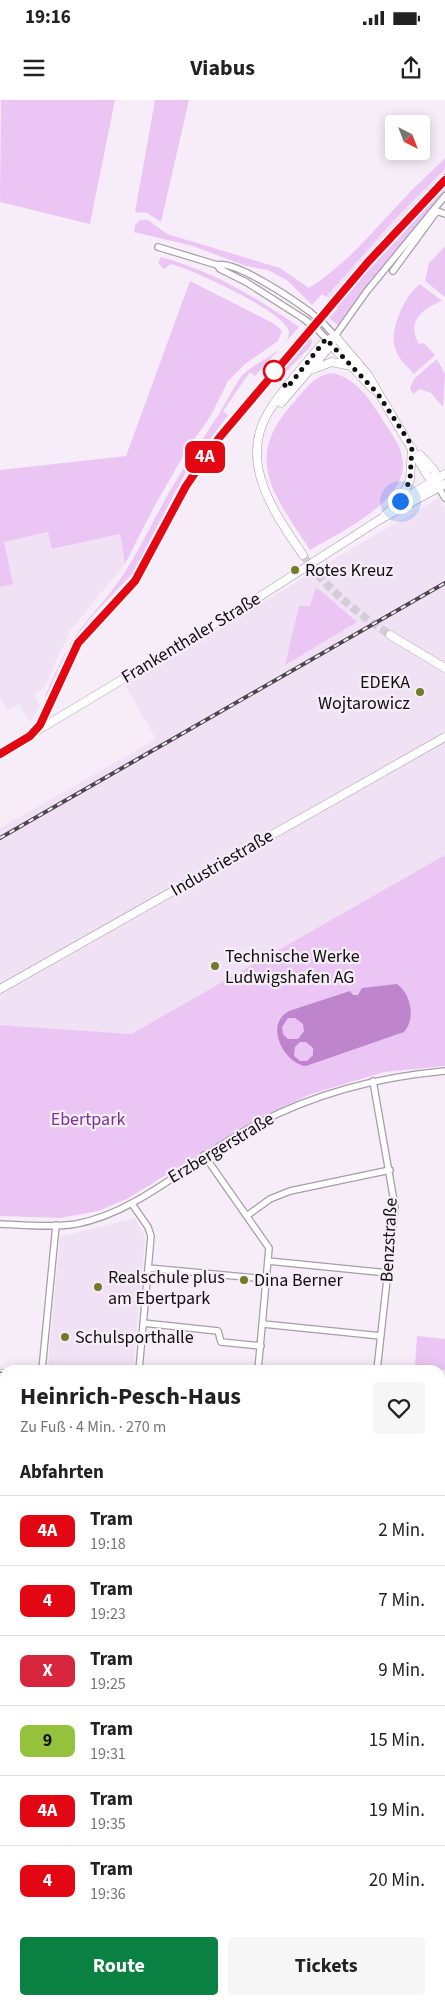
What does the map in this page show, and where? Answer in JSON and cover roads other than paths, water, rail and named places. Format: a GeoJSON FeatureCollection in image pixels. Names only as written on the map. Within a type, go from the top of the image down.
{"type":"FeatureCollection","features":[{"type":"Feature","properties":{"kind":"street"},"geometry":{"type":"LineString","coordinates":[[303,555],[279,518],[260,480],[256,452],[264,424],[275,403],[335,336],[367,291],[445,196]]}},
{"type":"Feature","properties":{"kind":"street"},"geometry":{"type":"LineString","coordinates":[[393,271],[438,210],[445,214]]}},
{"type":"Feature","properties":{"kind":"street"},"geometry":{"type":"LineString","coordinates":[[158,247],[217,264],[222,263],[250,274],[310,312],[324,324],[368,375],[378,394],[412,446],[438,478],[445,498]]}},
{"type":"Feature","properties":{"kind":"street"},"geometry":{"type":"LineString","coordinates":[[217,264],[220,269],[263,291],[304,318],[318,330],[378,394]]}},
{"type":"Feature","properties":{"kind":"street"},"geometry":{"type":"LineString","coordinates":[[264,424],[309,371],[329,342]]}},
{"type":"Feature","properties":{"kind":"street"},"geometry":{"type":"LineString","coordinates":[[309,371],[332,362],[350,366]]}},
{"type":"Feature","properties":{"kind":"street"},"geometry":{"type":"LineString","coordinates":[[400,501],[410,480],[412,446]]}},
{"type":"Feature","properties":{"kind":"street","name":"Frankenthaler Straße"},"geometry":{"type":"LineString","coordinates":[[379,520],[400,501],[438,478]]}},
{"type":"Feature","properties":{"kind":"street","name":"Frankenthaler Straße"},"geometry":{"type":"LineString","coordinates":[[0,753],[256,599],[379,520],[442,486]]}},
{"type":"Feature","properties":{"kind":"street"},"geometry":{"type":"LineString","coordinates":[[390,635],[445,668]]}},
{"type":"Feature","properties":{"kind":"street","name":"Industriestraße"},"geometry":{"type":"LineString","coordinates":[[0,989],[445,737]]}},
{"type":"Feature","properties":{"kind":"street","name":"Erzbergerstraße"},"geometry":{"type":"LineString","coordinates":[[0,1224],[75,1224],[132,1204],[204,1155],[257,1124],[320,1096],[373,1081],[445,1071]]}},
{"type":"Feature","properties":{"kind":"street","name":"Benzstraße"},"geometry":{"type":"LineString","coordinates":[[373,1081],[395,1206],[378,1365]]}},
{"type":"Feature","properties":{"kind":"street"},"geometry":{"type":"LineString","coordinates":[[204,1155],[248,1215],[269,1248],[259,1365]]}},
{"type":"Feature","properties":{"kind":"street"},"geometry":{"type":"LineString","coordinates":[[248,1215],[270,1199],[290,1191],[390,1170]]}},
{"type":"Feature","properties":{"kind":"street"},"geometry":{"type":"LineString","coordinates":[[132,1204],[148,1227],[151,1236],[139,1365]]}},
{"type":"Feature","properties":{"kind":"street"},"geometry":{"type":"LineString","coordinates":[[42,1365],[56,1225]]}},
{"type":"Feature","properties":{"kind":"street"},"geometry":{"type":"LineString","coordinates":[[268,1261],[388,1273]]}},
{"type":"Feature","properties":{"kind":"street"},"geometry":{"type":"LineString","coordinates":[[148,1268],[267,1279]]}},
{"type":"Feature","properties":{"kind":"street"},"geometry":{"type":"LineString","coordinates":[[143,1323],[218,1331],[221,1342],[261,1346]]}},
{"type":"Feature","properties":{"kind":"street"},"geometry":{"type":"LineString","coordinates":[[263,1324],[381,1336]]}},
{"type":"Feature","properties":{"kind":"tunnel"},"geometry":{"type":"LineString","coordinates":[[303,555],[312,568],[342,599],[390,635]]}},
{"type":"Feature","properties":{"kind":"tram line"},"geometry":{"type":"LineString","coordinates":[[0,750],[24,736],[39,719],[70,650],[83,631],[135,574],[185,481],[217,434],[363,262],[445,174]]}},
{"type":"Feature","properties":{"kind":"tram line","name":"4A"},"geometry":{"type":"LineString","coordinates":[[0,754],[30,736],[40,725],[46,716],[78,643],[86,632],[135,581],[186,486],[226,428],[368,262],[445,180]]}},
{"type":"Feature","properties":{"kind":"railway"},"geometry":{"type":"LineString","coordinates":[[0,838],[445,583]]}},
{"type":"Feature","properties":{"kind":"place","name":"Rotes Kreuz"},"geometry":{"type":"Point","coordinates":[295,570]}},
{"type":"Feature","properties":{"kind":"place","name":"EDEKA Wojtarowicz"},"geometry":{"type":"Point","coordinates":[420,692]}},
{"type":"Feature","properties":{"kind":"place","name":"Technische Werke Ludwigshafen AG"},"geometry":{"type":"Point","coordinates":[215,966]}},
{"type":"Feature","properties":{"kind":"place","name":"Dina Berner"},"geometry":{"type":"Point","coordinates":[244,1280]}},
{"type":"Feature","properties":{"kind":"place","name":"Realschule plus am Ebertpark"},"geometry":{"type":"Point","coordinates":[98,1287]}},
{"type":"Feature","properties":{"kind":"place","name":"Schulsporthalle"},"geometry":{"type":"Point","coordinates":[65,1337]}},
{"type":"Feature","properties":{"kind":"park label","name":"Ebertpark"},"geometry":{"type":"Point","coordinates":[88,1119]}}]}
